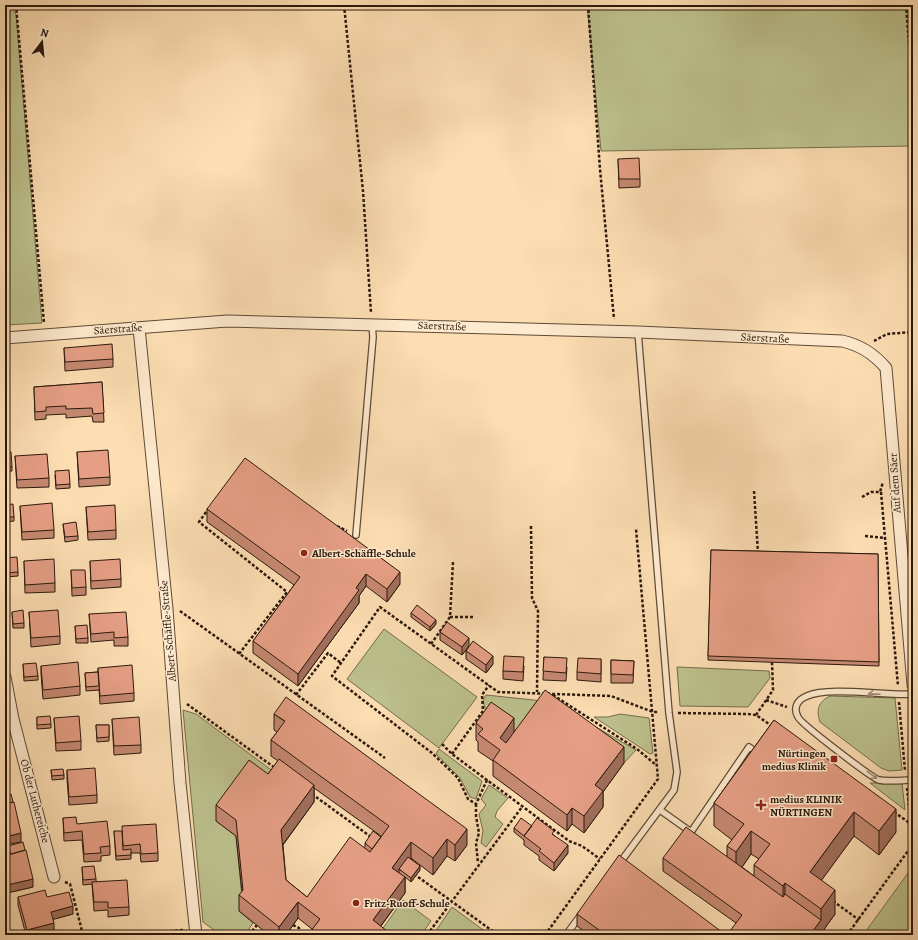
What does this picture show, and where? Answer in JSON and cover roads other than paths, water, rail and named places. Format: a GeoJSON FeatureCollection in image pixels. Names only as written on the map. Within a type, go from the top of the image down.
{"type":"FeatureCollection","features":[{"type":"Feature","properties":{"kind":"street","name":"Säerstraße"},"geometry":{"type":"LineString","coordinates":[[5,338],[227,321],[638,332],[842,341],[854,343],[875,356]]}},
{"type":"Feature","properties":{"kind":"street","name":"Albert-Schäffle-Straße"},"geometry":{"type":"LineString","coordinates":[[139,328],[167,609],[174,704],[196,935]]}},
{"type":"Feature","properties":{"kind":"street","name":"Auf dem Säer"},"geometry":{"type":"LineString","coordinates":[[875,356],[886,368],[888,384],[913,685]]}},
{"type":"Feature","properties":{"kind":"street","name":"Ob der Luthereiche"},"geometry":{"type":"LineString","coordinates":[[5,677],[14,719],[54,877]]}},
{"type":"Feature","properties":{"kind":"lane"},"geometry":{"type":"LineString","coordinates":[[356,535],[373,337],[372,324]]}},
{"type":"Feature","properties":{"kind":"lane"},"geometry":{"type":"LineString","coordinates":[[614,871],[674,790],[677,772],[670,713],[638,332]]}},
{"type":"Feature","properties":{"kind":"lane"},"geometry":{"type":"LineString","coordinates":[[913,694],[899,695],[825,692],[808,695],[801,699],[797,703],[795,710],[798,719],[811,730],[879,780],[913,780]]}},
{"type":"Feature","properties":{"kind":"lane"},"geometry":{"type":"LineString","coordinates":[[691,832],[749,747],[764,758]]}},
{"type":"Feature","properties":{"kind":"lane"},"geometry":{"type":"LineString","coordinates":[[660,810],[696,836]]}},
{"type":"Feature","properties":{"kind":"lane"},"geometry":{"type":"LineString","coordinates":[[566,935],[585,909]]}},
{"type":"Feature","properties":{"kind":"place","name":"Albert-Schäffle-Schule"},"geometry":{"type":"Point","coordinates":[304,553]}},
{"type":"Feature","properties":{"kind":"place","name":"Nürtingen medius Klinik"},"geometry":{"type":"Point","coordinates":[834,759]}},
{"type":"Feature","properties":{"kind":"place","name":"medius KLINIK NÜRTINGEN"},"geometry":{"type":"Point","coordinates":[761,805]}},
{"type":"Feature","properties":{"kind":"place","name":"Fritz-Ruoff-Schule"},"geometry":{"type":"Point","coordinates":[356,903]}}]}
